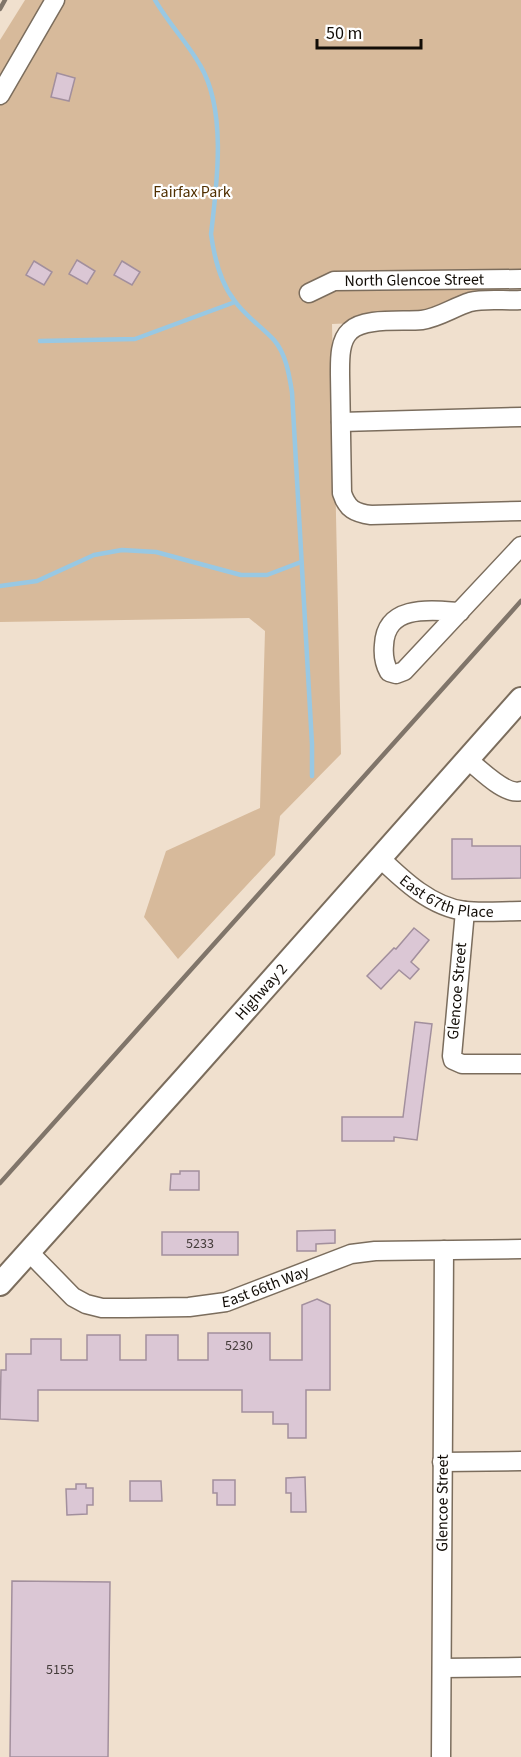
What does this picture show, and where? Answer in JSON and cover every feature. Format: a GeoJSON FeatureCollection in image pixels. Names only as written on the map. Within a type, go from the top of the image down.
{"type":"FeatureCollection","features":[{"type":"Feature","properties":{"kind":"main road","name":"Highway 2"},"geometry":{"type":"LineString","coordinates":[[0,1284],[521,699]]}},
{"type":"Feature","properties":{"kind":"street"},"geometry":{"type":"LineString","coordinates":[[0,95],[55,0]]}},
{"type":"Feature","properties":{"kind":"street","name":"North Glencoe Street"},"geometry":{"type":"LineString","coordinates":[[309,293],[334,281],[521,279]]}},
{"type":"Feature","properties":{"kind":"street"},"geometry":{"type":"LineString","coordinates":[[521,300],[473,302],[425,320],[368,323],[357,326],[349,332],[340,356],[342,493],[348,507],[355,512],[371,515],[521,511]]}},
{"type":"Feature","properties":{"kind":"street"},"geometry":{"type":"LineString","coordinates":[[341,422],[521,417]]}},
{"type":"Feature","properties":{"kind":"street"},"geometry":{"type":"LineString","coordinates":[[460,612],[521,546]]}},
{"type":"Feature","properties":{"kind":"street"},"geometry":{"type":"LineString","coordinates":[[467,759],[507,791],[516,793],[521,791]]}},
{"type":"Feature","properties":{"kind":"street","name":"East 67th Place"},"geometry":{"type":"LineString","coordinates":[[380,858],[426,896],[438,903],[465,911],[521,911]]}},
{"type":"Feature","properties":{"kind":"street","name":"Glencoe Street"},"geometry":{"type":"LineString","coordinates":[[465,911],[452,1039],[453,1060],[462,1064],[521,1064]]}},
{"type":"Feature","properties":{"kind":"street","name":"Glencoe Street"},"geometry":{"type":"LineString","coordinates":[[441,1757],[444,1250]]}},
{"type":"Feature","properties":{"kind":"street","name":"East 66th Way"},"geometry":{"type":"LineString","coordinates":[[28,1251],[73,1297],[102,1308],[136,1308],[189,1307],[226,1302],[351,1254],[375,1251],[521,1250]]}},
{"type":"Feature","properties":{"kind":"street"},"geometry":{"type":"LineString","coordinates":[[442,1462],[521,1461]]}},
{"type":"Feature","properties":{"kind":"street"},"geometry":{"type":"LineString","coordinates":[[442,1668],[521,1667]]}},
{"type":"Feature","properties":{"kind":"green space","name":"Fairfax Park"},"geometry":{"type":"Polygon","coordinates":[[[25,0],[521,0],[521,281],[425,320],[332,324],[341,754],[280,816],[275,855],[178,959],[144,917],[166,851],[260,808],[265,631],[249,618],[0,622],[0,40],[25,0]]]}},
{"type":"Feature","properties":{"kind":"building"},"geometry":{"type":"Polygon","coordinates":[[[57,73],[75,78],[69,101],[51,97],[57,73]]]}},
{"type":"Feature","properties":{"kind":"building"},"geometry":{"type":"Polygon","coordinates":[[[77,260],[95,271],[87,284],[69,274],[77,260]]]}},
{"type":"Feature","properties":{"kind":"building"},"geometry":{"type":"Polygon","coordinates":[[[34,261],[52,272],[44,285],[26,275],[34,261]]]}},
{"type":"Feature","properties":{"kind":"building"},"geometry":{"type":"Polygon","coordinates":[[[122,261],[140,272],[132,285],[114,275],[122,261]]]}},
{"type":"Feature","properties":{"kind":"building"},"geometry":{"type":"Polygon","coordinates":[[[452,839],[472,839],[472,846],[521,846],[521,878],[452,879],[452,839]]]}},
{"type":"Feature","properties":{"kind":"building"},"geometry":{"type":"Polygon","coordinates":[[[414,928],[429,940],[411,962],[419,969],[410,979],[399,970],[381,989],[367,976],[394,948],[396,949],[414,928]]]}},
{"type":"Feature","properties":{"kind":"building"},"geometry":{"type":"Polygon","coordinates":[[[415,1022],[432,1024],[417,1140],[394,1137],[394,1141],[342,1141],[342,1117],[403,1117],[415,1022]]]}},
{"type":"Feature","properties":{"kind":"building"},"geometry":{"type":"Polygon","coordinates":[[[180,1171],[199,1171],[199,1190],[170,1190],[171,1174],[180,1174],[180,1171]]]}},
{"type":"Feature","properties":{"kind":"building"},"geometry":{"type":"Polygon","coordinates":[[[335,1230],[335,1243],[316,1244],[316,1251],[297,1251],[297,1231],[335,1230]]]}},
{"type":"Feature","properties":{"kind":"building"},"geometry":{"type":"Polygon","coordinates":[[[162,1232],[238,1232],[238,1255],[162,1255],[162,1232]]]}},
{"type":"Feature","properties":{"kind":"building"},"geometry":{"type":"Polygon","coordinates":[[[317,1299],[330,1305],[330,1390],[306,1390],[306,1438],[288,1438],[288,1424],[273,1424],[273,1412],[242,1412],[242,1390],[38,1390],[38,1421],[0,1419],[1,1370],[6,1370],[6,1354],[31,1354],[31,1339],[61,1339],[61,1360],[87,1360],[87,1335],[120,1335],[120,1360],[146,1360],[146,1335],[178,1335],[178,1360],[208,1360],[208,1333],[270,1333],[270,1360],[302,1360],[302,1305],[317,1299]]]}},
{"type":"Feature","properties":{"kind":"building"},"geometry":{"type":"Polygon","coordinates":[[[305,1477],[306,1512],[291,1512],[291,1493],[286,1493],[286,1478],[305,1477]]]}},
{"type":"Feature","properties":{"kind":"building"},"geometry":{"type":"Polygon","coordinates":[[[213,1480],[235,1480],[235,1505],[217,1505],[217,1493],[213,1493],[213,1480]]]}},
{"type":"Feature","properties":{"kind":"building"},"geometry":{"type":"Polygon","coordinates":[[[130,1481],[161,1481],[162,1501],[130,1501],[130,1481]]]}},
{"type":"Feature","properties":{"kind":"building"},"geometry":{"type":"Polygon","coordinates":[[[76,1484],[86,1484],[86,1488],[93,1488],[93,1505],[87,1505],[87,1514],[67,1515],[66,1489],[76,1489],[76,1484]]]}},
{"type":"Feature","properties":{"kind":"building"},"geometry":{"type":"Polygon","coordinates":[[[12,1581],[110,1582],[108,1757],[10,1757],[12,1581]]]}},
{"type":"Feature","properties":{"kind":"waterway"},"geometry":{"type":"LineString","coordinates":[[155,0],[200,65],[214,103],[218,148],[211,234],[221,277],[238,306],[274,340],[284,358],[290,378],[312,776]]}},
{"type":"Feature","properties":{"kind":"waterway"},"geometry":{"type":"LineString","coordinates":[[40,341],[135,339],[235,302]]}},
{"type":"Feature","properties":{"kind":"waterway"},"geometry":{"type":"LineString","coordinates":[[0,586],[37,581],[94,555],[122,550],[156,552],[241,575],[267,575],[301,562]]}},
{"type":"Feature","properties":{"kind":"railway"},"geometry":{"type":"LineString","coordinates":[[0,9],[5,0]]}},
{"type":"Feature","properties":{"kind":"railway"},"geometry":{"type":"LineString","coordinates":[[0,1183],[521,601]]}}]}
